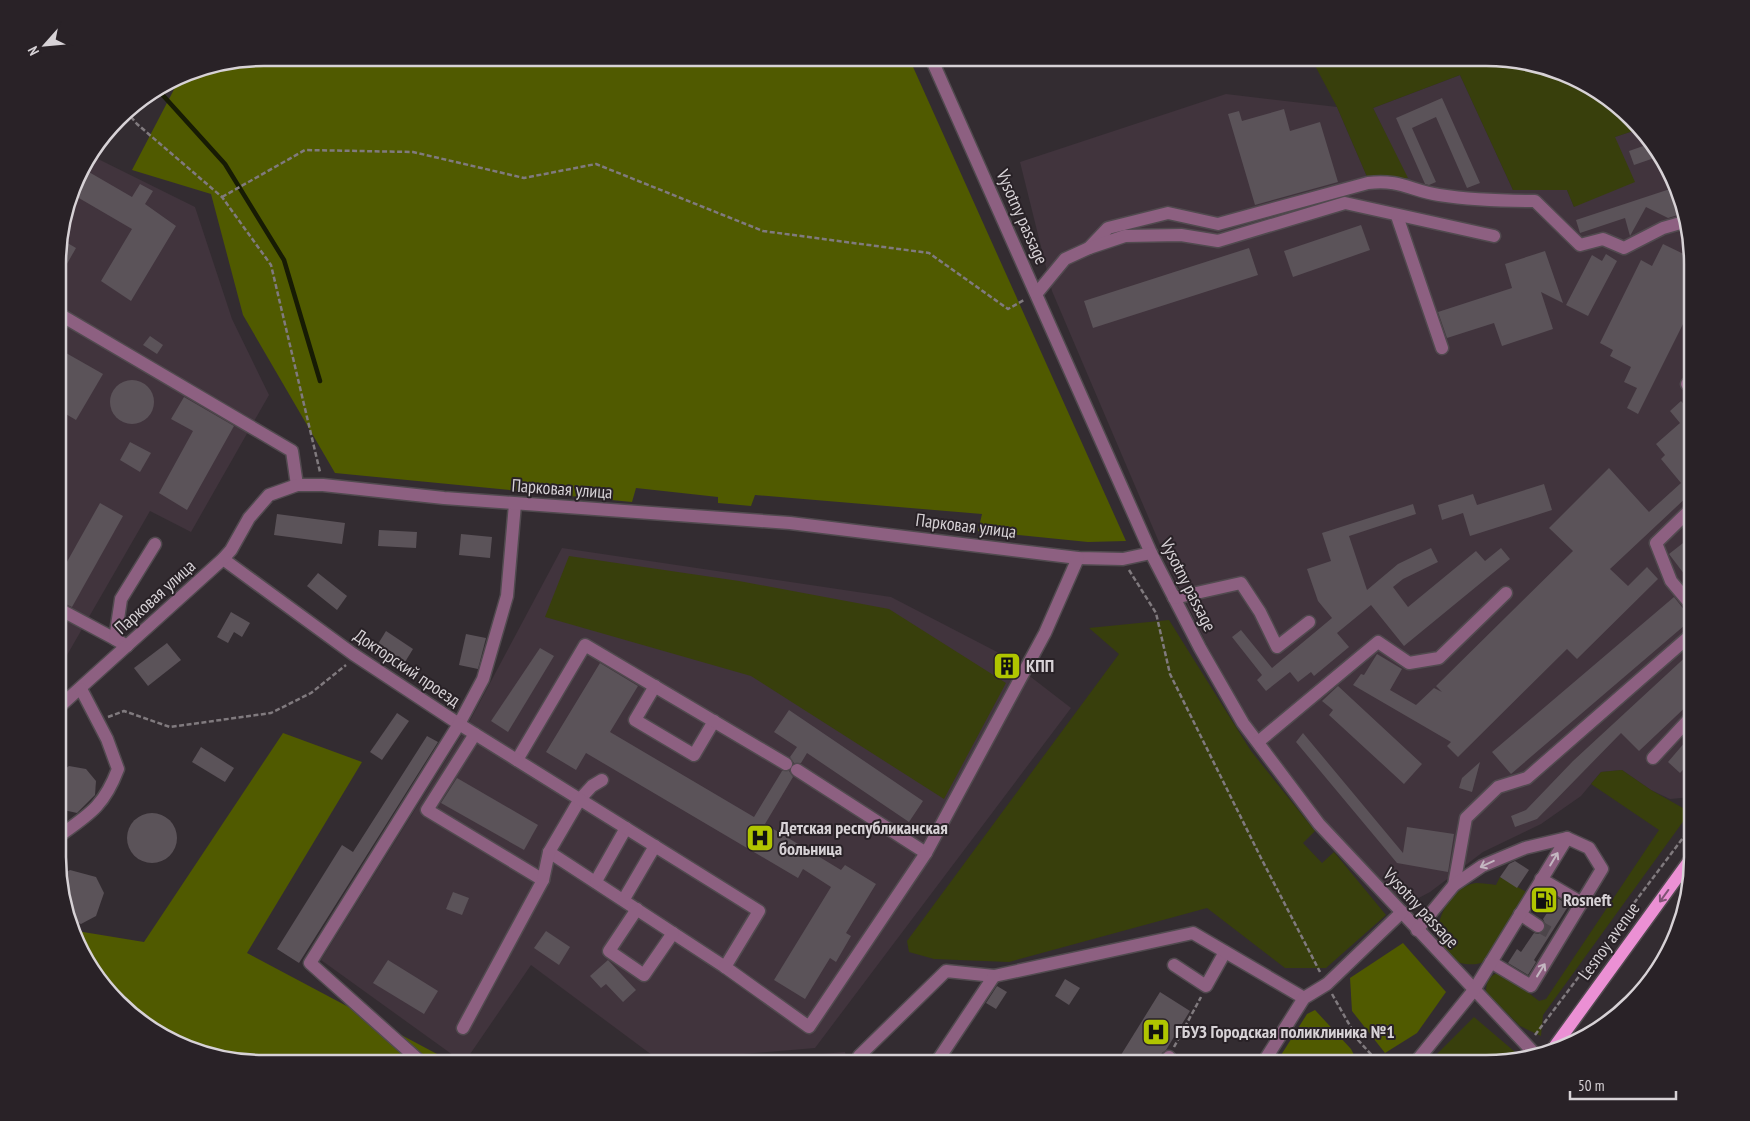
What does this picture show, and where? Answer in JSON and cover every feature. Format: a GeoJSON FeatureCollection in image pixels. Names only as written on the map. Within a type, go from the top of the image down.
{"type":"FeatureCollection","features":[{"type":"Feature","properties":{"kind":"main road","name":"Lesnoy avenue"},"geometry":{"type":"LineString","coordinates":[[1558,1041],[1683,868]]}},
{"type":"Feature","properties":{"kind":"street","name":"Vysotny passage"},"geometry":{"type":"LineString","coordinates":[[935,66],[1151,553],[1244,723],[1319,824],[1531,1049]]}},
{"type":"Feature","properties":{"kind":"street"},"geometry":{"type":"LineString","coordinates":[[1088,248],[1108,228],[1168,213],[1218,224],[1368,183],[1387,181],[1438,195],[1493,201],[1535,201],[1580,245],[1603,238],[1624,248],[1663,228],[1680,223]]}},
{"type":"Feature","properties":{"kind":"street"},"geometry":{"type":"LineString","coordinates":[[1037,293],[1066,259],[1088,248],[1126,236],[1181,235],[1218,241],[1345,203],[1494,236]]}},
{"type":"Feature","properties":{"kind":"street"},"geometry":{"type":"LineString","coordinates":[[1397,216],[1442,348]]}},
{"type":"Feature","properties":{"kind":"street"},"geometry":{"type":"LineString","coordinates":[[66,318],[292,451],[297,485]]}},
{"type":"Feature","properties":{"kind":"street","name":"Парковая улица"},"geometry":{"type":"LineString","coordinates":[[66,701],[223,559],[231,550],[249,518],[269,495],[297,485],[323,485],[515,504],[790,523],[1078,558],[1123,560],[1151,553]]}},
{"type":"Feature","properties":{"kind":"street","name":"Докторский проезд"},"geometry":{"type":"LineString","coordinates":[[223,559],[357,656],[459,724],[483,679],[507,596],[515,504]]}},
{"type":"Feature","properties":{"kind":"street"},"geometry":{"type":"LineString","coordinates":[[1684,516],[1656,543],[1671,582],[1684,597]]}},
{"type":"Feature","properties":{"kind":"street"},"geometry":{"type":"LineString","coordinates":[[115,638],[121,599],[155,544]]}},
{"type":"Feature","properties":{"kind":"street"},"geometry":{"type":"LineString","coordinates":[[548,852],[725,967],[808,1027],[926,853],[1045,633],[1078,558]]}},
{"type":"Feature","properties":{"kind":"street"},"geometry":{"type":"LineString","coordinates":[[1174,598],[1241,583],[1260,612],[1277,647],[1309,622]]}},
{"type":"Feature","properties":{"kind":"street"},"geometry":{"type":"LineString","coordinates":[[1258,742],[1378,642],[1409,663],[1439,658],[1506,593]]}},
{"type":"Feature","properties":{"kind":"street"},"geometry":{"type":"LineString","coordinates":[[66,613],[127,646]]}},
{"type":"Feature","properties":{"kind":"street"},"geometry":{"type":"LineString","coordinates":[[1454,885],[1466,818],[1498,787],[1527,778],[1684,641]]}},
{"type":"Feature","properties":{"kind":"street"},"geometry":{"type":"LineString","coordinates":[[517,760],[585,645],[792,767],[926,853]]}},
{"type":"Feature","properties":{"kind":"street"},"geometry":{"type":"LineString","coordinates":[[656,686],[635,720],[694,755],[714,721]]}},
{"type":"Feature","properties":{"kind":"street"},"geometry":{"type":"LineString","coordinates":[[66,831],[92,812],[110,791],[118,769],[107,739],[81,689]]}},
{"type":"Feature","properties":{"kind":"street"},"geometry":{"type":"LineString","coordinates":[[412,1055],[310,963],[459,724],[759,911],[725,967]]}},
{"type":"Feature","properties":{"kind":"street"},"geometry":{"type":"LineString","coordinates":[[1652,758],[1684,724]]}},
{"type":"Feature","properties":{"kind":"street"},"geometry":{"type":"LineString","coordinates":[[475,734],[427,810],[543,880]]}},
{"type":"Feature","properties":{"kind":"street"},"geometry":{"type":"LineString","coordinates":[[463,1028],[543,880],[548,852],[580,799],[592,786],[602,780]]}},
{"type":"Feature","properties":{"kind":"street"},"geometry":{"type":"LineString","coordinates":[[596,882],[626,828]]}},
{"type":"Feature","properties":{"kind":"street"},"geometry":{"type":"LineString","coordinates":[[1421,1055],[1474,990],[1566,838]]}},
{"type":"Feature","properties":{"kind":"street"},"geometry":{"type":"LineString","coordinates":[[1417,930],[1454,885],[1482,866],[1516,852],[1566,838],[1589,848],[1602,869],[1582,903],[1555,936],[1531,986],[1491,962]]}},
{"type":"Feature","properties":{"kind":"street"},"geometry":{"type":"LineString","coordinates":[[624,900],[655,846]]}},
{"type":"Feature","properties":{"kind":"street"},"geometry":{"type":"LineString","coordinates":[[1542,879],[1582,903]]}},
{"type":"Feature","properties":{"kind":"street"},"geometry":{"type":"LineString","coordinates":[[637,909],[609,951],[644,975],[673,933]]}},
{"type":"Feature","properties":{"kind":"street"},"geometry":{"type":"LineString","coordinates":[[1268,1055],[1304,998],[1327,984],[1402,912]]}},
{"type":"Feature","properties":{"kind":"street"},"geometry":{"type":"LineString","coordinates":[[1520,914],[1538,926]]}},
{"type":"Feature","properties":{"kind":"street"},"geometry":{"type":"LineString","coordinates":[[860,1055],[946,971],[994,976],[1193,933],[1304,998]]}},
{"type":"Feature","properties":{"kind":"street"},"geometry":{"type":"LineString","coordinates":[[1174,965],[1206,986],[1225,952]]}},
{"type":"Feature","properties":{"kind":"street"},"geometry":{"type":"LineString","coordinates":[[941,1055],[994,976]]}},
{"type":"Feature","properties":{"kind":"path"},"geometry":{"type":"LineString","coordinates":[[132,117],[222,197],[271,265],[323,485]]}},
{"type":"Feature","properties":{"kind":"path"},"geometry":{"type":"LineString","coordinates":[[222,197],[305,150],[413,152],[524,178],[596,164],[763,232],[929,252],[1008,309],[1037,293]]}},
{"type":"Feature","properties":{"kind":"path"},"geometry":{"type":"LineString","coordinates":[[1123,560],[1156,614],[1170,674],[1262,860],[1358,1040],[1372,1055]]}},
{"type":"Feature","properties":{"kind":"path"},"geometry":{"type":"LineString","coordinates":[[97,720],[124,711],[170,727],[271,713],[311,693],[357,656]]}},
{"type":"Feature","properties":{"kind":"path"},"geometry":{"type":"LineString","coordinates":[[1531,1049],[1684,837]]}},
{"type":"Feature","properties":{"kind":"path"},"geometry":{"type":"LineString","coordinates":[[1175,1044],[1200,1000]]}},
{"type":"Feature","properties":{"kind":"shaded area"},"geometry":{"type":"Polygon","coordinates":[[[1460,75],[1513,190],[1567,190],[1574,207],[1615,137],[1632,131],[1650,154],[1669,188],[1680,225],[1684,264],[1684,798],[1670,799],[1651,790],[1622,770],[1601,772],[1581,796],[1541,824],[1483,852],[1430,892],[1413,901],[1391,894],[1328,824],[1248,719],[1206,643],[1173,575],[1052,291],[1020,162],[1226,94],[1337,107],[1368,179],[1407,178],[1373,108],[1460,75]]]}},
{"type":"Feature","properties":{"kind":"shaded area"},"geometry":{"type":"Polygon","coordinates":[[[97,159],[195,207],[232,319],[269,395],[191,532],[150,511],[66,657],[66,264],[68,238],[73,213],[81,188],[97,159]]]}},
{"type":"Feature","properties":{"kind":"shaded area"},"geometry":{"type":"Polygon","coordinates":[[[562,548],[891,597],[1001,654],[1071,708],[815,1048],[732,1055],[652,1055],[531,965],[469,1055],[453,1055],[321,960],[466,728],[562,548]]]}},
{"type":"Feature","properties":{"kind":"shaded area"},"geometry":{"type":"Polygon","coordinates":[[[845,1052],[846,1055],[810,1055],[845,1052]]]}},
{"type":"Feature","properties":{"kind":"green space"},"geometry":{"type":"Polygon","coordinates":[[[264,66],[913,66],[1126,541],[1088,542],[978,531],[982,514],[755,495],[751,506],[718,503],[718,497],[636,488],[632,502],[335,473],[243,315],[211,194],[132,170],[175,88],[200,77],[238,68],[264,66]]]}},
{"type":"Feature","properties":{"kind":"green space"},"geometry":{"type":"Polygon","coordinates":[[[1315,66],[1486,66],[1512,68],[1537,73],[1562,81],[1585,93],[1616,115],[1632,131],[1615,137],[1635,182],[1574,207],[1567,190],[1513,190],[1460,75],[1373,108],[1408,178],[1368,179],[1337,107],[1315,66]]]}},
{"type":"Feature","properties":{"kind":"green space"},"geometry":{"type":"Polygon","coordinates":[[[569,556],[739,581],[889,609],[1006,683],[944,799],[751,676],[545,617],[569,556]]]}},
{"type":"Feature","properties":{"kind":"green space"},"geometry":{"type":"Polygon","coordinates":[[[1169,620],[1251,751],[1315,831],[1303,843],[1322,863],[1334,852],[1386,915],[1326,968],[1285,968],[1207,908],[1009,962],[934,959],[909,952],[907,941],[1119,654],[1089,628],[1169,620]]]}},
{"type":"Feature","properties":{"kind":"green space"},"geometry":{"type":"Polygon","coordinates":[[[283,733],[362,762],[247,953],[439,1055],[264,1055],[225,1051],[188,1040],[154,1021],[124,997],[100,967],[81,932],[144,942],[283,733]]]}},
{"type":"Feature","properties":{"kind":"green space"},"geometry":{"type":"Polygon","coordinates":[[[1622,770],[1651,790],[1684,809],[1684,820],[1543,1015],[1541,1036],[1520,1026],[1486,992],[1489,979],[1501,971],[1539,1001],[1546,999],[1659,830],[1591,784],[1601,772],[1622,770]]]}},
{"type":"Feature","properties":{"kind":"green space"},"geometry":{"type":"Polygon","coordinates":[[[1500,877],[1528,893],[1484,962],[1470,964],[1455,961],[1444,952],[1438,939],[1439,921],[1447,904],[1453,896],[1468,885],[1476,883],[1496,885],[1500,877]]]}},
{"type":"Feature","properties":{"kind":"green space"},"geometry":{"type":"Polygon","coordinates":[[[1403,943],[1446,992],[1417,1033],[1385,1053],[1352,1011],[1350,978],[1403,943]]]}},
{"type":"Feature","properties":{"kind":"green space"},"geometry":{"type":"Polygon","coordinates":[[[1315,1010],[1351,1049],[1354,1055],[1281,1055],[1307,1014],[1315,1010]]]}},
{"type":"Feature","properties":{"kind":"green space"},"geometry":{"type":"Polygon","coordinates":[[[1474,1017],[1515,1052],[1486,1055],[1436,1055],[1474,1017]]]}},
{"type":"Feature","properties":{"kind":"building"},"geometry":{"type":"Polygon","coordinates":[[[1442,98],[1480,183],[1467,188],[1436,117],[1412,128],[1436,182],[1429,185],[1425,184],[1396,118],[1442,98]]]}},
{"type":"Feature","properties":{"kind":"building"},"geometry":{"type":"Polygon","coordinates":[[[1284,109],[1290,131],[1320,122],[1338,182],[1255,205],[1228,114],[1239,111],[1242,121],[1284,109]]]}},
{"type":"Feature","properties":{"kind":"building"},"geometry":{"type":"Polygon","coordinates":[[[1644,146],[1653,158],[1634,165],[1629,151],[1644,146]]]}},
{"type":"Feature","properties":{"kind":"building"},"geometry":{"type":"Polygon","coordinates":[[[89,172],[132,197],[140,184],[153,191],[145,204],[176,226],[131,301],[101,281],[132,229],[78,197],[89,172]]]}},
{"type":"Feature","properties":{"kind":"building"},"geometry":{"type":"Polygon","coordinates":[[[1669,189],[1678,215],[1668,218],[1646,207],[1630,236],[1625,218],[1580,233],[1576,220],[1669,189]]]}},
{"type":"Feature","properties":{"kind":"building"},"geometry":{"type":"Polygon","coordinates":[[[1361,225],[1370,250],[1293,277],[1284,251],[1361,225]]]}},
{"type":"Feature","properties":{"kind":"building"},"geometry":{"type":"Polygon","coordinates":[[[68,243],[76,248],[66,266],[68,243]]]}},
{"type":"Feature","properties":{"kind":"building"},"geometry":{"type":"Polygon","coordinates":[[[1663,244],[1683,254],[1684,322],[1638,414],[1627,408],[1637,388],[1624,382],[1631,367],[1610,356],[1613,350],[1600,343],[1641,260],[1652,266],[1663,244]]]}},
{"type":"Feature","properties":{"kind":"building"},"geometry":{"type":"Polygon","coordinates":[[[1249,248],[1258,275],[1093,328],[1084,301],[1249,248]]]}},
{"type":"Feature","properties":{"kind":"building"},"geometry":{"type":"Polygon","coordinates":[[[1545,251],[1563,303],[1541,292],[1553,329],[1502,346],[1494,323],[1447,338],[1438,312],[1512,288],[1505,264],[1545,251]]]}},
{"type":"Feature","properties":{"kind":"building"},"geometry":{"type":"Polygon","coordinates":[[[1606,254],[1617,261],[1588,316],[1566,305],[1592,255],[1602,261],[1606,254]]]}},
{"type":"Feature","properties":{"kind":"building"},"geometry":{"type":"Polygon","coordinates":[[[150,336],[163,345],[157,354],[143,345],[150,336]]]}},
{"type":"Feature","properties":{"kind":"building"},"geometry":{"type":"Polygon","coordinates":[[[66,353],[103,374],[76,420],[66,414],[66,353]]]}},
{"type":"Feature","properties":{"kind":"building"},"geometry":{"type":"Polygon","coordinates":[[[132,380],[144,384],[150,390],[154,402],[150,414],[144,420],[132,424],[120,420],[114,414],[110,402],[114,390],[120,384],[132,380]]]}},
{"type":"Feature","properties":{"kind":"building"},"geometry":{"type":"Polygon","coordinates":[[[184,397],[234,426],[187,510],[159,493],[193,431],[171,419],[184,397]]]}},
{"type":"Feature","properties":{"kind":"building"},"geometry":{"type":"Polygon","coordinates":[[[1681,401],[1684,404],[1684,500],[1610,569],[1628,586],[1647,567],[1658,579],[1577,659],[1567,649],[1458,757],[1447,746],[1451,742],[1353,685],[1361,674],[1364,675],[1377,654],[1402,669],[1390,690],[1416,705],[1434,688],[1442,692],[1436,686],[1573,551],[1549,528],[1609,468],[1649,512],[1681,483],[1661,459],[1665,455],[1656,444],[1680,423],[1670,411],[1681,401]]]}},
{"type":"Feature","properties":{"kind":"building"},"geometry":{"type":"Polygon","coordinates":[[[130,442],[151,453],[140,472],[120,460],[130,442]]]}},
{"type":"Feature","properties":{"kind":"building"},"geometry":{"type":"Polygon","coordinates":[[[1544,484],[1552,510],[1470,536],[1463,513],[1442,520],[1438,505],[1473,494],[1477,505],[1544,484]]]}},
{"type":"Feature","properties":{"kind":"building"},"geometry":{"type":"Polygon","coordinates":[[[100,503],[123,516],[72,607],[66,604],[66,564],[100,503]]]}},
{"type":"Feature","properties":{"kind":"building"},"geometry":{"type":"Polygon","coordinates":[[[1413,504],[1416,514],[1349,536],[1367,590],[1398,564],[1431,548],[1438,562],[1403,579],[1393,587],[1408,607],[1476,551],[1485,561],[1501,548],[1510,559],[1404,646],[1371,605],[1337,633],[1349,647],[1314,676],[1311,672],[1298,682],[1290,672],[1266,691],[1257,680],[1262,675],[1232,637],[1241,630],[1272,668],[1332,618],[1318,601],[1307,569],[1331,561],[1322,533],[1413,504]]]}},
{"type":"Feature","properties":{"kind":"building"},"geometry":{"type":"Polygon","coordinates":[[[277,514],[345,523],[342,544],[274,535],[277,514]]]}},
{"type":"Feature","properties":{"kind":"building"},"geometry":{"type":"Polygon","coordinates":[[[379,530],[417,532],[416,548],[378,546],[379,530]]]}},
{"type":"Feature","properties":{"kind":"building"},"geometry":{"type":"Polygon","coordinates":[[[461,534],[492,537],[490,558],[459,555],[461,534]]]}},
{"type":"Feature","properties":{"kind":"building"},"geometry":{"type":"Polygon","coordinates":[[[1684,542],[1684,574],[1669,554],[1684,542]]]}},
{"type":"Feature","properties":{"kind":"building"},"geometry":{"type":"Polygon","coordinates":[[[318,573],[347,596],[337,610],[307,586],[318,573]]]}},
{"type":"Feature","properties":{"kind":"building"},"geometry":{"type":"Polygon","coordinates":[[[1674,597],[1684,610],[1684,626],[1511,774],[1492,752],[1674,597]]]}},
{"type":"Feature","properties":{"kind":"building"},"geometry":{"type":"Polygon","coordinates":[[[231,612],[250,623],[242,637],[234,632],[228,643],[217,637],[231,612]]]}},
{"type":"Feature","properties":{"kind":"building"},"geometry":{"type":"Polygon","coordinates":[[[386,631],[413,649],[405,662],[378,644],[386,631]]]}},
{"type":"Feature","properties":{"kind":"building"},"geometry":{"type":"Polygon","coordinates":[[[466,634],[486,638],[478,669],[459,665],[466,634]]]}},
{"type":"Feature","properties":{"kind":"building"},"geometry":{"type":"Polygon","coordinates":[[[167,643],[181,660],[148,686],[134,668],[167,643]]]}},
{"type":"Feature","properties":{"kind":"building"},"geometry":{"type":"Polygon","coordinates":[[[540,648],[554,656],[508,732],[491,721],[540,648]]]}},
{"type":"Feature","properties":{"kind":"building"},"geometry":{"type":"Polygon","coordinates":[[[1684,658],[1684,709],[1639,751],[1621,733],[1537,819],[1515,827],[1511,816],[1526,810],[1573,761],[1684,658]]]}},
{"type":"Feature","properties":{"kind":"building","name":"Детская республиканская больница"},"geometry":{"type":"Polygon","coordinates":[[[600,663],[638,686],[610,732],[754,817],[782,771],[789,771],[793,777],[765,824],[841,870],[845,865],[876,884],[846,933],[851,936],[836,962],[830,958],[805,999],[774,980],[831,887],[803,869],[798,878],[586,753],[576,770],[546,752],[600,663]]]}},
{"type":"Feature","properties":{"kind":"building"},"geometry":{"type":"Polygon","coordinates":[[[1338,686],[1422,764],[1404,784],[1329,715],[1333,710],[1322,701],[1338,686]]]}},
{"type":"Feature","properties":{"kind":"building"},"geometry":{"type":"Polygon","coordinates":[[[789,710],[923,801],[909,822],[807,753],[801,763],[794,763],[790,757],[797,747],[774,732],[789,710]]]}},
{"type":"Feature","properties":{"kind":"building"},"geometry":{"type":"Polygon","coordinates":[[[397,713],[409,721],[382,760],[370,752],[397,713]]]}},
{"type":"Feature","properties":{"kind":"building"},"geometry":{"type":"Polygon","coordinates":[[[1303,733],[1403,853],[1407,827],[1454,834],[1448,872],[1397,863],[1296,742],[1303,733]]]}},
{"type":"Feature","properties":{"kind":"building"},"geometry":{"type":"Polygon","coordinates":[[[427,736],[438,742],[299,963],[277,949],[342,845],[353,852],[427,736]]]}},
{"type":"Feature","properties":{"kind":"building"},"geometry":{"type":"Polygon","coordinates":[[[1684,743],[1684,769],[1680,773],[1668,762],[1684,743]]]}},
{"type":"Feature","properties":{"kind":"building"},"geometry":{"type":"Polygon","coordinates":[[[201,747],[234,768],[225,782],[192,762],[201,747]]]}},
{"type":"Feature","properties":{"kind":"building"},"geometry":{"type":"Polygon","coordinates":[[[1480,762],[1472,792],[1459,788],[1462,778],[1480,762]]]}},
{"type":"Feature","properties":{"kind":"building"},"geometry":{"type":"Polygon","coordinates":[[[69,766],[86,769],[96,781],[95,795],[77,813],[66,811],[66,768],[69,766]]]}},
{"type":"Feature","properties":{"kind":"building"},"geometry":{"type":"Polygon","coordinates":[[[457,778],[538,825],[524,850],[441,803],[457,778]]]}},
{"type":"Feature","properties":{"kind":"building"},"geometry":{"type":"Polygon","coordinates":[[[147,813],[157,813],[170,820],[177,833],[177,843],[170,856],[157,863],[147,863],[138,859],[131,852],[127,843],[127,833],[131,824],[138,817],[147,813]]]}},
{"type":"Feature","properties":{"kind":"building"},"geometry":{"type":"Polygon","coordinates":[[[1515,861],[1529,870],[1517,888],[1500,877],[1509,864],[1515,861]]]}},
{"type":"Feature","properties":{"kind":"building"},"geometry":{"type":"Polygon","coordinates":[[[70,870],[96,877],[104,893],[96,916],[81,924],[78,923],[73,908],[67,872],[70,870]]]}},
{"type":"Feature","properties":{"kind":"building"},"geometry":{"type":"Polygon","coordinates":[[[453,892],[469,898],[462,915],[446,909],[453,892]]]}},
{"type":"Feature","properties":{"kind":"building"},"geometry":{"type":"Polygon","coordinates":[[[1557,898],[1569,905],[1534,960],[1536,962],[1528,975],[1508,963],[1517,949],[1521,952],[1534,933],[1538,934],[1544,931],[1546,926],[1543,919],[1557,898]]]}},
{"type":"Feature","properties":{"kind":"building"},"geometry":{"type":"Polygon","coordinates":[[[546,931],[570,947],[559,965],[534,948],[546,931]]]}},
{"type":"Feature","properties":{"kind":"building"},"geometry":{"type":"Polygon","coordinates":[[[388,960],[438,991],[424,1014],[373,983],[388,960]]]}},
{"type":"Feature","properties":{"kind":"building"},"geometry":{"type":"Polygon","coordinates":[[[608,960],[636,990],[623,1002],[606,984],[601,988],[590,976],[608,960]]]}},
{"type":"Feature","properties":{"kind":"building"},"geometry":{"type":"Polygon","coordinates":[[[1065,979],[1080,988],[1069,1005],[1055,996],[1065,979]]]}},
{"type":"Feature","properties":{"kind":"building"},"geometry":{"type":"Polygon","coordinates":[[[997,986],[1007,992],[996,1009],[986,1003],[997,986]]]}},
{"type":"Feature","properties":{"kind":"building","name":"ГБУЗ Городская поликлиника №1"},"geometry":{"type":"Polygon","coordinates":[[[1160,992],[1190,1011],[1161,1055],[1121,1055],[1160,992]]]}},
{"type":"Feature","properties":{"kind":"waterway"},"geometry":{"type":"LineString","coordinates":[[162,95],[225,164],[284,260],[320,381]]}},
{"type":"Feature","properties":{"kind":"tunnel"},"geometry":{"type":"LineString","coordinates":[[1538,926],[1551,933]]}},
{"type":"Feature","properties":{"kind":"place","name":"КПП"},"geometry":{"type":"Point","coordinates":[1007,666]}},
{"type":"Feature","properties":{"kind":"place","name":"Детская республиканская больница"},"geometry":{"type":"Point","coordinates":[760,838]}},
{"type":"Feature","properties":{"kind":"place","name":"Rosneft"},"geometry":{"type":"Point","coordinates":[1544,900]}},
{"type":"Feature","properties":{"kind":"place","name":"ГБУЗ Городская поликлиника №1"},"geometry":{"type":"Point","coordinates":[1156,1032]}}]}
